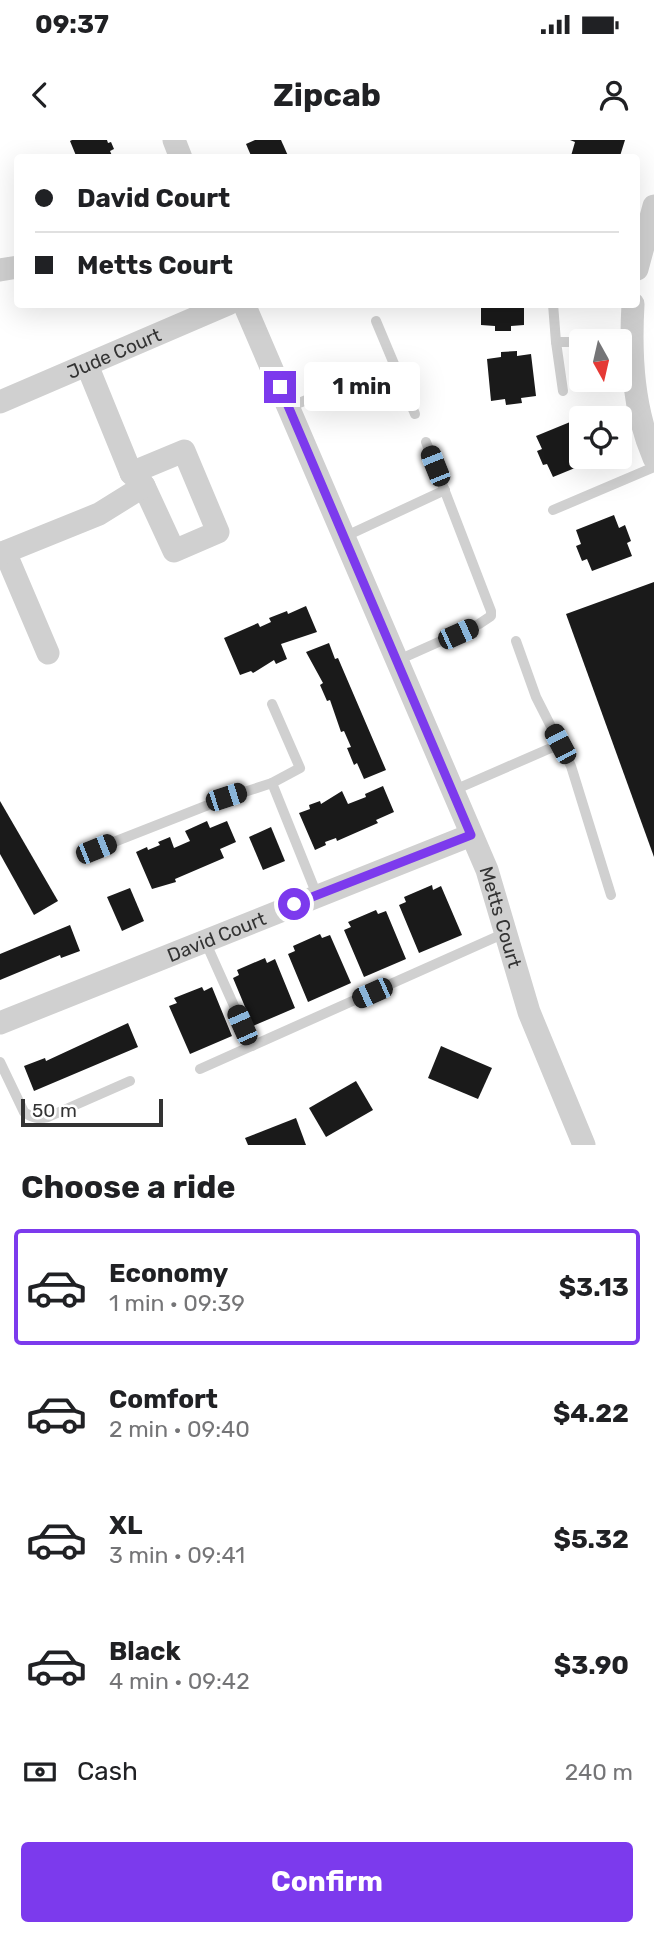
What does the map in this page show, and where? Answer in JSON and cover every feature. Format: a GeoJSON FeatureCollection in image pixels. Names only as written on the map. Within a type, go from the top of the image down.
{"type":"FeatureCollection","features":[{"type":"Feature","properties":{"kind":"street"},"geometry":{"type":"LineString","coordinates":[[640,256],[651,209]]}},
{"type":"Feature","properties":{"kind":"street","name":"Jude Court"},"geometry":{"type":"LineString","coordinates":[[0,402],[220,308]]}},
{"type":"Feature","properties":{"kind":"street","name":"Metts Court"},"geometry":{"type":"LineString","coordinates":[[246,308],[487,870],[530,1012],[584,1145]]}},
{"type":"Feature","properties":{"kind":"street"},"geometry":{"type":"LineString","coordinates":[[634,327],[634,390],[654,458]]}},
{"type":"Feature","properties":{"kind":"street"},"geometry":{"type":"LineString","coordinates":[[48,653],[2,553],[99,514],[138,479],[87,365]]}},
{"type":"Feature","properties":{"kind":"street","name":"David Court"},"geometry":{"type":"LineString","coordinates":[[0,1023],[471,835]]}},
{"type":"Feature","properties":{"kind":"lane"},"geometry":{"type":"LineString","coordinates":[[553,308],[563,391]]}},
{"type":"Feature","properties":{"kind":"lane"},"geometry":{"type":"LineString","coordinates":[[376,321],[415,414]]}},
{"type":"Feature","properties":{"kind":"lane"},"geometry":{"type":"LineString","coordinates":[[556,342],[569,342]]}},
{"type":"Feature","properties":{"kind":"lane"},"geometry":{"type":"LineString","coordinates":[[289,407],[394,365]]}},
{"type":"Feature","properties":{"kind":"lane"},"geometry":{"type":"LineString","coordinates":[[396,661],[491,616],[426,442]]}},
{"type":"Feature","properties":{"kind":"lane"},"geometry":{"type":"LineString","coordinates":[[553,510],[654,467]]}},
{"type":"Feature","properties":{"kind":"lane"},"geometry":{"type":"LineString","coordinates":[[344,537],[445,490]]}},
{"type":"Feature","properties":{"kind":"lane"},"geometry":{"type":"LineString","coordinates":[[516,641],[536,697],[580,790],[611,895]]}},
{"type":"Feature","properties":{"kind":"lane"},"geometry":{"type":"LineString","coordinates":[[96,849],[226,797],[272,783],[300,768],[272,704]]}},
{"type":"Feature","properties":{"kind":"lane"},"geometry":{"type":"LineString","coordinates":[[452,790],[560,744]]}},
{"type":"Feature","properties":{"kind":"lane"},"geometry":{"type":"LineString","coordinates":[[272,783],[317,895]]}},
{"type":"Feature","properties":{"kind":"lane"},"geometry":{"type":"LineString","coordinates":[[200,1069],[505,933]]}},
{"type":"Feature","properties":{"kind":"lane"},"geometry":{"type":"LineString","coordinates":[[205,941],[252,1046]]}},
{"type":"Feature","properties":{"kind":"lane"},"geometry":{"type":"LineString","coordinates":[[0,1062],[24,1112],[40,1119],[130,1081]]}},
{"type":"Feature","properties":{"kind":"building"},"geometry":{"type":"Polygon","coordinates":[[[107,140],[114,149],[110,151],[111,154],[75,154],[70,141],[107,140]]]}},
{"type":"Feature","properties":{"kind":"building"},"geometry":{"type":"Polygon","coordinates":[[[255,140],[281,140],[287,154],[250,154],[246,144],[255,140]]]}},
{"type":"Feature","properties":{"kind":"building"},"geometry":{"type":"Polygon","coordinates":[[[570,140],[625,140],[621,154],[572,154],[575,142],[570,140]]]}},
{"type":"Feature","properties":{"kind":"building"},"geometry":{"type":"Polygon","coordinates":[[[481,308],[524,308],[524,325],[511,326],[511,331],[495,331],[495,326],[481,325],[481,308]]]}},
{"type":"Feature","properties":{"kind":"building"},"geometry":{"type":"Polygon","coordinates":[[[517,351],[517,356],[531,354],[536,396],[521,398],[522,403],[506,405],[505,399],[491,401],[487,359],[501,357],[501,352],[517,351]]]}},
{"type":"Feature","properties":{"kind":"building"},"geometry":{"type":"Polygon","coordinates":[[[569,422],[569,469],[572,469],[553,477],[547,464],[543,465],[537,451],[542,449],[536,436],[569,422]]]}},
{"type":"Feature","properties":{"kind":"building"},"geometry":{"type":"Polygon","coordinates":[[[614,515],[619,528],[625,525],[631,541],[627,543],[632,556],[592,571],[587,559],[582,561],[576,546],[581,544],[576,530],[614,515]]]}},
{"type":"Feature","properties":{"kind":"building"},"geometry":{"type":"Polygon","coordinates":[[[654,582],[654,857],[566,614],[654,582]]]}},
{"type":"Feature","properties":{"kind":"building"},"geometry":{"type":"Polygon","coordinates":[[[306,606],[317,632],[281,644],[287,659],[276,664],[274,660],[253,673],[251,671],[240,675],[224,638],[258,623],[260,627],[271,622],[269,618],[306,606]]]}},
{"type":"Feature","properties":{"kind":"building"},"geometry":{"type":"Polygon","coordinates":[[[329,643],[386,770],[364,779],[357,763],[354,765],[347,748],[351,747],[344,731],[341,732],[330,700],[327,701],[320,685],[323,683],[306,652],[329,643]]]}},
{"type":"Feature","properties":{"kind":"building"},"geometry":{"type":"Polygon","coordinates":[[[383,786],[394,812],[376,820],[378,823],[337,841],[336,838],[325,842],[326,845],[315,850],[299,813],[310,809],[309,805],[320,801],[321,804],[342,791],[348,804],[383,786]]]}},
{"type":"Feature","properties":{"kind":"building"},"geometry":{"type":"Polygon","coordinates":[[[0,801],[58,901],[34,915],[0,854],[0,801]]]}},
{"type":"Feature","properties":{"kind":"building"},"geometry":{"type":"Polygon","coordinates":[[[207,821],[210,828],[227,821],[236,842],[220,849],[224,858],[175,879],[176,882],[152,889],[136,852],[160,845],[158,842],[170,837],[174,848],[190,841],[185,831],[207,821]]]}},
{"type":"Feature","properties":{"kind":"building"},"geometry":{"type":"Polygon","coordinates":[[[271,827],[285,861],[263,870],[249,837],[271,827]]]}},
{"type":"Feature","properties":{"kind":"building"},"geometry":{"type":"Polygon","coordinates":[[[432,885],[433,890],[441,886],[462,935],[419,953],[399,905],[406,902],[404,897],[432,885]]]}},
{"type":"Feature","properties":{"kind":"building"},"geometry":{"type":"Polygon","coordinates":[[[130,888],[144,921],[122,931],[107,897],[130,888]]]}},
{"type":"Feature","properties":{"kind":"building"},"geometry":{"type":"Polygon","coordinates":[[[376,910],[378,914],[386,911],[406,959],[364,977],[344,930],[351,927],[348,922],[376,910]]]}},
{"type":"Feature","properties":{"kind":"building"},"geometry":{"type":"Polygon","coordinates":[[[70,925],[80,951],[61,958],[60,955],[0,980],[0,954],[70,925]]]}},
{"type":"Feature","properties":{"kind":"building"},"geometry":{"type":"Polygon","coordinates":[[[320,934],[322,938],[330,935],[351,983],[308,1002],[288,954],[295,951],[293,946],[320,934]]]}},
{"type":"Feature","properties":{"kind":"building"},"geometry":{"type":"Polygon","coordinates":[[[265,958],[267,963],[275,959],[295,1008],[253,1026],[233,978],[239,975],[237,970],[265,958]]]}},
{"type":"Feature","properties":{"kind":"building"},"geometry":{"type":"Polygon","coordinates":[[[202,987],[204,991],[212,987],[232,1036],[190,1054],[169,1006],[177,1003],[174,998],[202,987]]]}},
{"type":"Feature","properties":{"kind":"building"},"geometry":{"type":"Polygon","coordinates":[[[128,1023],[138,1047],[34,1091],[24,1066],[45,1058],[46,1061],[128,1023]]]}},
{"type":"Feature","properties":{"kind":"building"},"geometry":{"type":"Polygon","coordinates":[[[441,1046],[492,1068],[478,1099],[428,1078],[441,1046]]]}},
{"type":"Feature","properties":{"kind":"building"},"geometry":{"type":"Polygon","coordinates":[[[356,1081],[373,1110],[326,1137],[309,1108],[356,1081]]]}},
{"type":"Feature","properties":{"kind":"building"},"geometry":{"type":"Polygon","coordinates":[[[296,1118],[306,1145],[248,1145],[245,1138],[296,1118]]]}},
{"type":"Feature","properties":{"kind":"route"},"geometry":{"type":"LineString","coordinates":[[280,387],[471,835],[294,904]]}}]}
